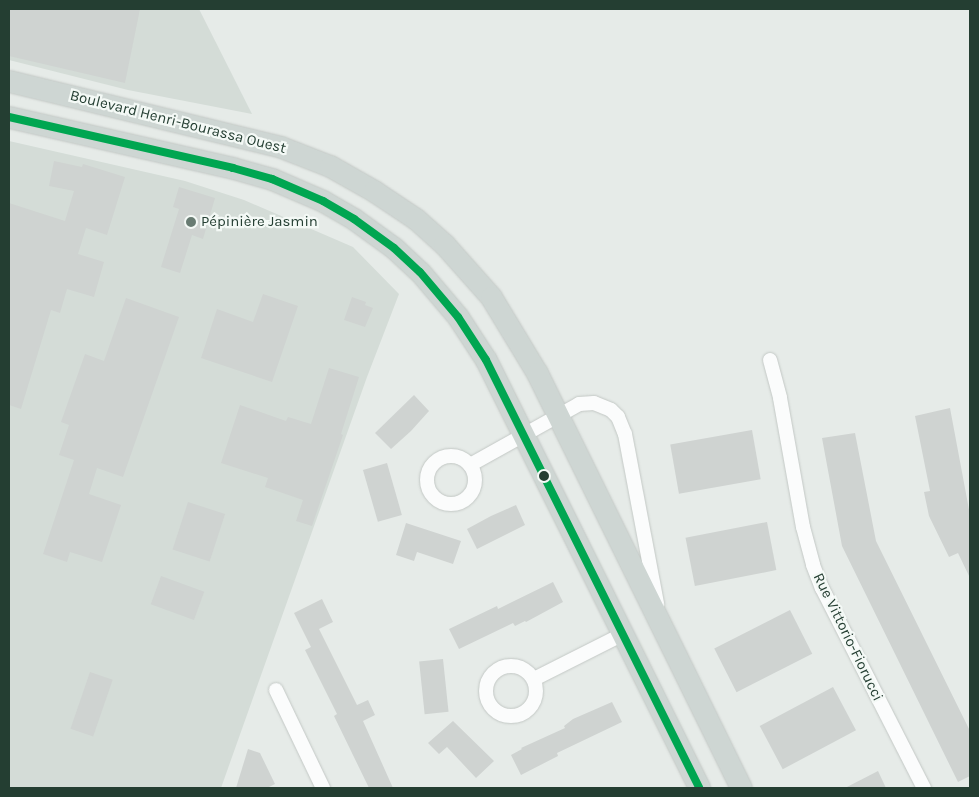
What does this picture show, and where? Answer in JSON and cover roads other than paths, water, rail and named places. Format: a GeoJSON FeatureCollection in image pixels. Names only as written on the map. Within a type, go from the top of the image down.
{"type":"FeatureCollection","features":[{"type":"Feature","properties":{"kind":"main road","name":"Boulevard Henri-Bourassa Ouest"},"geometry":{"type":"LineString","coordinates":[[9,81],[281,147],[330,166],[374,191],[429,230],[480,283],[526,353],[741,788]]}},
{"type":"Feature","properties":{"kind":"main road","name":"Boulevard Henri-Bourassa Ouest"},"geometry":{"type":"LineString","coordinates":[[9,117],[251,173],[308,194],[354,219],[394,248],[446,302],[486,360],[699,788]]}},
{"type":"Feature","properties":{"kind":"street","name":"Rue Vittorio-Fiorucci"},"geometry":{"type":"LineString","coordinates":[[770,360],[780,398],[803,527],[813,565],[822,588],[924,788]]}},
{"type":"Feature","properties":{"kind":"street","name":"Boulevard Henri-Bourassa Ouest"},"geometry":{"type":"LineString","coordinates":[[558,415],[579,404],[594,404],[611,410],[622,424],[661,626]]}},
{"type":"Feature","properties":{"kind":"street"},"geometry":{"type":"LineString","coordinates":[[470,464],[558,415]]}},
{"type":"Feature","properties":{"kind":"street"},"geometry":{"type":"LineString","coordinates":[[534,679],[624,634]]}},
{"type":"Feature","properties":{"kind":"street"},"geometry":{"type":"LineString","coordinates":[[276,690],[323,788]]}},
{"type":"Feature","properties":{"kind":"place","name":"Pépinière Jasmin"},"geometry":{"type":"Point","coordinates":[191,222]}}]}
